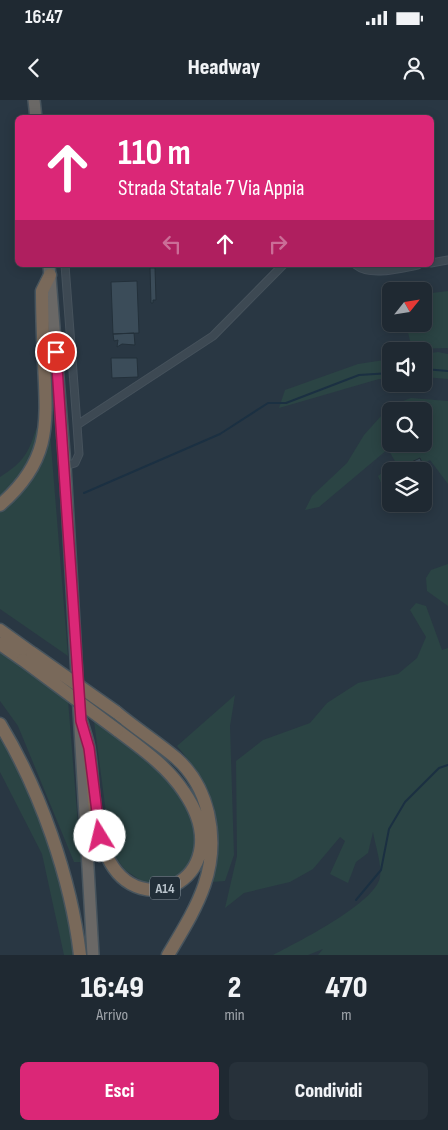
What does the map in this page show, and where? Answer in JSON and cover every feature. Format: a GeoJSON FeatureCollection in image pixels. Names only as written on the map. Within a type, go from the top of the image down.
{"type":"FeatureCollection","features":[{"type":"Feature","properties":{"kind":"highway"},"geometry":{"type":"LineString","coordinates":[[35,101],[36,115]]}},
{"type":"Feature","properties":{"kind":"highway"},"geometry":{"type":"LineString","coordinates":[[35,101],[41,115]]}},
{"type":"Feature","properties":{"kind":"highway"},"geometry":{"type":"LineString","coordinates":[[50,270],[65,466],[94,955]]}},
{"type":"Feature","properties":{"kind":"highway"},"geometry":{"type":"LineString","coordinates":[[0,505],[22,484],[32,470],[38,459],[45,432],[42,291],[50,270]]}},
{"type":"Feature","properties":{"kind":"highway","name":"A14"},"geometry":{"type":"LineString","coordinates":[[0,630],[28,657],[154,759],[176,781],[192,804],[202,842],[201,853],[190,873],[171,886],[152,891],[125,880],[107,856],[97,816],[89,748],[81,721]]}},
{"type":"Feature","properties":{"kind":"highway","name":"A14"},"geometry":{"type":"LineString","coordinates":[[0,644],[28,657],[116,712],[176,758],[189,772],[198,786],[211,827],[212,858],[205,886],[191,917],[168,955]]}},
{"type":"Feature","properties":{"kind":"highway"},"geometry":{"type":"LineString","coordinates":[[0,724],[51,835],[70,902],[80,955]]}},
{"type":"Feature","properties":{"kind":"street"},"geometry":{"type":"LineString","coordinates":[[434,262],[448,260]]}},
{"type":"Feature","properties":{"kind":"street"},"geometry":{"type":"LineString","coordinates":[[65,267],[78,454],[75,462],[65,466]]}},
{"type":"Feature","properties":{"kind":"street"},"geometry":{"type":"LineString","coordinates":[[77,426],[213,336],[281,267]]}},
{"type":"Feature","properties":{"kind":"street"},"geometry":{"type":"LineString","coordinates":[[361,267],[369,270],[382,270],[404,267]]}},
{"type":"Feature","properties":{"kind":"green space"},"geometry":{"type":"Polygon","coordinates":[[[448,291],[448,348],[432,348],[432,342],[410,342],[408,332],[432,332],[432,293],[448,291]]]}},
{"type":"Feature","properties":{"kind":"green space"},"geometry":{"type":"Polygon","coordinates":[[[432,353],[448,354],[448,379],[432,378],[432,353]]]}},
{"type":"Feature","properties":{"kind":"green space"},"geometry":{"type":"Polygon","coordinates":[[[382,360],[382,379],[279,408],[285,390],[358,364],[382,360]]]}},
{"type":"Feature","properties":{"kind":"green space"},"geometry":{"type":"Polygon","coordinates":[[[411,398],[448,401],[448,484],[430,460],[426,462],[395,462],[390,452],[432,452],[432,402],[400,402],[411,398]]]}},
{"type":"Feature","properties":{"kind":"green space"},"geometry":{"type":"Polygon","coordinates":[[[382,415],[382,452],[384,452],[319,507],[305,510],[312,496],[347,463],[364,435],[382,415]]]}},
{"type":"Feature","properties":{"kind":"green space"},"geometry":{"type":"Polygon","coordinates":[[[46,417],[37,459],[0,502],[0,477],[23,458],[39,424],[46,417]]]}},
{"type":"Feature","properties":{"kind":"green space"},"geometry":{"type":"Polygon","coordinates":[[[50,433],[68,656],[0,609],[0,508],[31,477],[50,433]]]}},
{"type":"Feature","properties":{"kind":"green space"},"geometry":{"type":"Polygon","coordinates":[[[382,473],[382,485],[378,476],[382,473]]]}},
{"type":"Feature","properties":{"kind":"green space"},"geometry":{"type":"Polygon","coordinates":[[[448,564],[448,606],[427,591],[426,578],[431,570],[448,564]]]}},
{"type":"Feature","properties":{"kind":"green space"},"geometry":{"type":"Polygon","coordinates":[[[416,603],[426,606],[442,650],[448,648],[448,955],[318,955],[323,949],[308,955],[273,955],[334,921],[365,898],[375,887],[380,877],[379,860],[373,832],[368,853],[356,862],[348,883],[330,874],[345,841],[340,837],[313,869],[290,882],[244,893],[225,908],[237,856],[236,761],[263,740],[310,723],[327,703],[358,683],[398,674],[417,658],[426,637],[410,610],[416,603]]]}},
{"type":"Feature","properties":{"kind":"green space"},"geometry":{"type":"Polygon","coordinates":[[[0,650],[68,700],[81,862],[74,862],[18,726],[0,701],[0,650]]]}},
{"type":"Feature","properties":{"kind":"green space"},"geometry":{"type":"Polygon","coordinates":[[[235,695],[230,726],[234,855],[225,881],[212,882],[218,842],[214,809],[201,779],[177,746],[235,695]]]}},
{"type":"Feature","properties":{"kind":"green space"},"geometry":{"type":"Polygon","coordinates":[[[94,721],[159,769],[200,824],[201,848],[180,876],[146,884],[125,870],[111,851],[94,721]]]}},
{"type":"Feature","properties":{"kind":"green space"},"geometry":{"type":"Polygon","coordinates":[[[0,725],[61,867],[79,955],[64,955],[42,854],[0,772],[0,725]]]}},
{"type":"Feature","properties":{"kind":"building"},"geometry":{"type":"Polygon","coordinates":[[[150,268],[155,268],[156,300],[153,300],[153,303],[151,303],[150,268]]]}},
{"type":"Feature","properties":{"kind":"building"},"geometry":{"type":"Polygon","coordinates":[[[137,281],[139,333],[113,334],[111,282],[137,281]]]}},
{"type":"Feature","properties":{"kind":"building"},"geometry":{"type":"Polygon","coordinates":[[[134,333],[135,345],[122,344],[117,347],[118,340],[114,341],[113,334],[134,333]]]}},
{"type":"Feature","properties":{"kind":"building"},"geometry":{"type":"Polygon","coordinates":[[[111,358],[137,358],[138,377],[112,378],[111,358]]]}},
{"type":"Feature","properties":{"kind":"building"},"geometry":{"type":"Polygon","coordinates":[[[420,458],[422,462],[412,462],[420,458]]]}},
{"type":"Feature","properties":{"kind":"waterway"},"geometry":{"type":"LineString","coordinates":[[432,370],[448,371]]}},
{"type":"Feature","properties":{"kind":"waterway"},"geometry":{"type":"LineString","coordinates":[[84,493],[220,434],[268,403],[286,403],[359,375],[382,374]]}},
{"type":"Feature","properties":{"kind":"waterway"},"geometry":{"type":"LineString","coordinates":[[356,900],[381,870],[389,829],[405,802],[439,768],[448,765]]}},
{"type":"Feature","properties":{"kind":"route"},"geometry":{"type":"LineString","coordinates":[[56,352],[81,721],[89,748],[100,836]]}}]}
